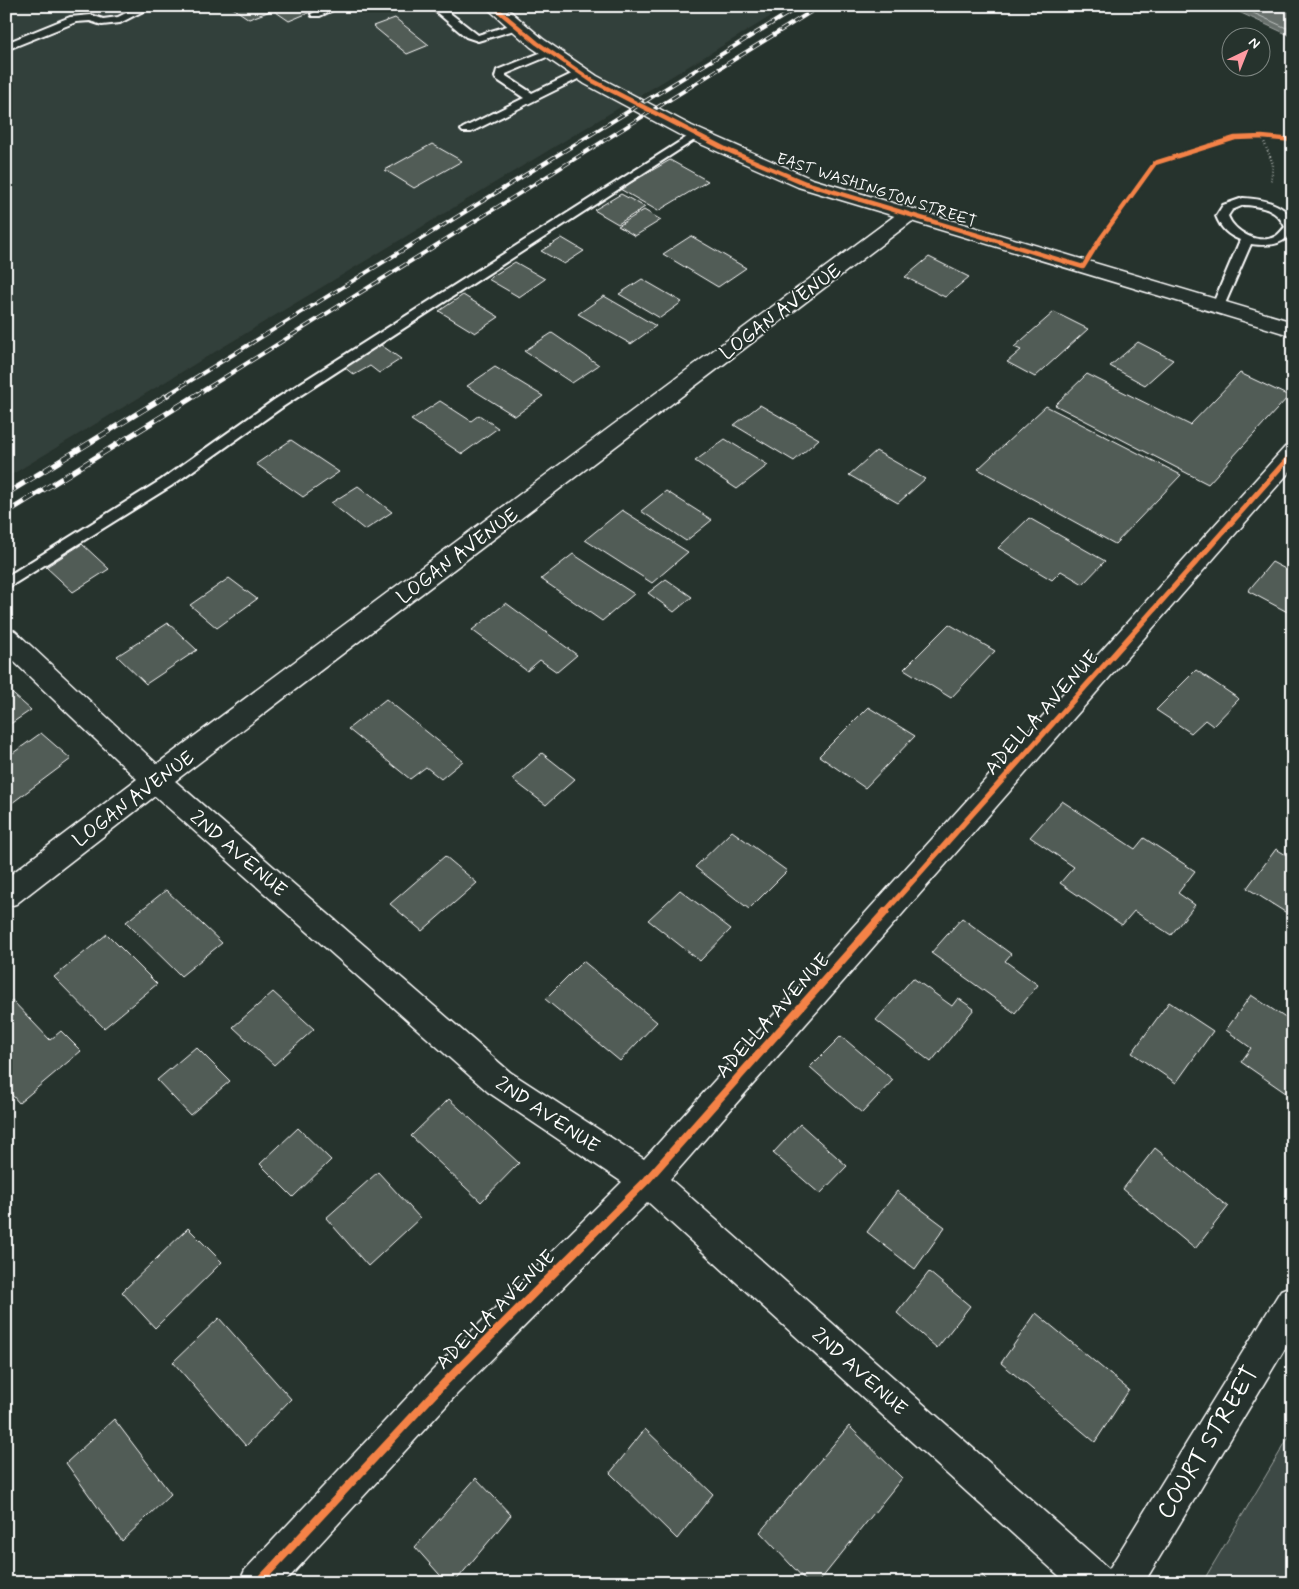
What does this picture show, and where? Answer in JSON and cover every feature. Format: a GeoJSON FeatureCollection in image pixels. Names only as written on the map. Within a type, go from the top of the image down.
{"type":"FeatureCollection","features":[{"type":"Feature","properties":{"kind":"street","name":"EAST WASHINGTON STREET"},"geometry":{"type":"LineString","coordinates":[[493,6],[550,52],[582,73],[695,135],[805,183],[1293,329]]}},
{"type":"Feature","properties":{"kind":"street","name":"LOGAN AVENUE"},"geometry":{"type":"LineString","coordinates":[[6,895],[156,780],[908,215]]}},
{"type":"Feature","properties":{"kind":"street","name":"ADELLA AVENUE"},"geometry":{"type":"LineString","coordinates":[[258,1583],[445,1382],[647,1180],[1293,453]]}},
{"type":"Feature","properties":{"kind":"street","name":"2ND AVENUE"},"geometry":{"type":"LineString","coordinates":[[6,638],[156,780],[499,1082],[647,1180],[1096,1583]]}},
{"type":"Feature","properties":{"kind":"street","name":"COURT STREET"},"geometry":{"type":"LineString","coordinates":[[1122,1583],[1293,1302]]}},
{"type":"Feature","properties":{"kind":"lane"},"geometry":{"type":"LineString","coordinates":[[6,47],[74,19],[90,18],[102,22],[120,20],[148,6]]}},
{"type":"Feature","properties":{"kind":"lane"},"geometry":{"type":"LineString","coordinates":[[316,14],[337,6]]}},
{"type":"Feature","properties":{"kind":"lane"},"geometry":{"type":"LineString","coordinates":[[434,6],[470,35],[478,38],[517,26]]}},
{"type":"Feature","properties":{"kind":"lane"},"geometry":{"type":"LineString","coordinates":[[532,98],[500,77],[501,72],[550,52]]}},
{"type":"Feature","properties":{"kind":"lane"},"geometry":{"type":"LineString","coordinates":[[468,130],[582,73]]}},
{"type":"Feature","properties":{"kind":"lane"},"geometry":{"type":"LineString","coordinates":[[6,584],[166,483],[279,403],[695,135]]}},
{"type":"Feature","properties":{"kind":"lane"},"geometry":{"type":"LineString","coordinates":[[1256,202],[1267,204],[1280,211],[1288,219],[1291,228],[1286,235],[1276,240],[1262,242],[1247,239],[1227,228],[1222,221],[1221,214],[1225,208],[1233,204],[1256,202]]}},
{"type":"Feature","properties":{"kind":"lane"},"geometry":{"type":"LineString","coordinates":[[1218,306],[1247,239]]}},
{"type":"Feature","properties":{"kind":"path"},"geometry":{"type":"LineString","coordinates":[[1262,137],[1273,164],[1267,204]]}},
{"type":"Feature","properties":{"kind":"path"},"geometry":{"type":"LineString","coordinates":[[1253,138],[1270,138]]}},
{"type":"Feature","properties":{"kind":"shaded area"},"geometry":{"type":"Polygon","coordinates":[[[6,6],[484,6],[528,43],[627,103],[6,478],[6,6]]]}},
{"type":"Feature","properties":{"kind":"shaded area"},"geometry":{"type":"Polygon","coordinates":[[[501,6],[788,6],[636,98],[593,75],[501,6]]]}},
{"type":"Feature","properties":{"kind":"shaded area"},"geometry":{"type":"Polygon","coordinates":[[[1293,1430],[1293,1583],[1202,1583],[1293,1430]]]}},
{"type":"Feature","properties":{"kind":"water"},"geometry":{"type":"Polygon","coordinates":[[[1226,6],[1293,6],[1293,37],[1226,6]]]}},
{"type":"Feature","properties":{"kind":"building"},"geometry":{"type":"Polygon","coordinates":[[[230,6],[325,6],[289,21],[273,10],[249,19],[230,6]]]}},
{"type":"Feature","properties":{"kind":"building"},"geometry":{"type":"Polygon","coordinates":[[[395,18],[429,45],[407,54],[373,26],[395,18]]]}},
{"type":"Feature","properties":{"kind":"building"},"geometry":{"type":"Polygon","coordinates":[[[432,144],[462,161],[414,188],[385,170],[432,144]]]}},
{"type":"Feature","properties":{"kind":"building"},"geometry":{"type":"Polygon","coordinates":[[[670,160],[708,181],[658,211],[620,189],[670,160]]]}},
{"type":"Feature","properties":{"kind":"building"},"geometry":{"type":"Polygon","coordinates":[[[621,194],[645,207],[618,224],[594,210],[621,194]]]}},
{"type":"Feature","properties":{"kind":"building"},"geometry":{"type":"Polygon","coordinates":[[[644,210],[661,220],[635,236],[618,226],[644,210]]]}},
{"type":"Feature","properties":{"kind":"building"},"geometry":{"type":"Polygon","coordinates":[[[691,236],[746,268],[718,287],[663,254],[691,236]]]}},
{"type":"Feature","properties":{"kind":"building"},"geometry":{"type":"Polygon","coordinates":[[[562,238],[584,251],[564,264],[541,251],[562,238]]]}},
{"type":"Feature","properties":{"kind":"building"},"geometry":{"type":"Polygon","coordinates":[[[929,257],[969,277],[945,297],[905,277],[929,257]]]}},
{"type":"Feature","properties":{"kind":"building"},"geometry":{"type":"Polygon","coordinates":[[[515,262],[545,279],[519,297],[488,279],[515,262]]]}},
{"type":"Feature","properties":{"kind":"building"},"geometry":{"type":"Polygon","coordinates":[[[642,279],[682,302],[660,318],[619,294],[642,279]]]}},
{"type":"Feature","properties":{"kind":"building"},"geometry":{"type":"Polygon","coordinates":[[[463,295],[499,317],[475,333],[439,311],[463,295]]]}},
{"type":"Feature","properties":{"kind":"building"},"geometry":{"type":"Polygon","coordinates":[[[604,296],[656,326],[631,344],[578,314],[604,296]]]}},
{"type":"Feature","properties":{"kind":"building"},"geometry":{"type":"Polygon","coordinates":[[[1054,312],[1088,329],[1035,377],[1007,362],[1021,350],[1014,347],[1054,312]]]}},
{"type":"Feature","properties":{"kind":"building"},"geometry":{"type":"Polygon","coordinates":[[[552,333],[599,365],[572,383],[524,351],[552,333]]]}},
{"type":"Feature","properties":{"kind":"building"},"geometry":{"type":"Polygon","coordinates":[[[1138,342],[1173,360],[1145,385],[1110,366],[1138,342]]]}},
{"type":"Feature","properties":{"kind":"building"},"geometry":{"type":"Polygon","coordinates":[[[381,345],[401,359],[379,373],[370,366],[354,375],[344,367],[381,345]]]}},
{"type":"Feature","properties":{"kind":"building"},"geometry":{"type":"Polygon","coordinates":[[[495,367],[543,396],[515,416],[467,386],[495,367]]]}},
{"type":"Feature","properties":{"kind":"building"},"geometry":{"type":"Polygon","coordinates":[[[1240,373],[1289,396],[1208,484],[1055,405],[1087,374],[1190,425],[1240,373]]]}},
{"type":"Feature","properties":{"kind":"building"},"geometry":{"type":"Polygon","coordinates":[[[440,401],[471,421],[479,415],[498,428],[462,454],[411,420],[440,401]]]}},
{"type":"Feature","properties":{"kind":"building"},"geometry":{"type":"Polygon","coordinates":[[[760,405],[819,439],[794,461],[734,425],[760,405]]]}},
{"type":"Feature","properties":{"kind":"building"},"geometry":{"type":"Polygon","coordinates":[[[1046,406],[1181,475],[1115,544],[978,469],[1046,406]]]}},
{"type":"Feature","properties":{"kind":"building"},"geometry":{"type":"Polygon","coordinates":[[[725,439],[768,465],[737,489],[695,461],[725,439]]]}},
{"type":"Feature","properties":{"kind":"building"},"geometry":{"type":"Polygon","coordinates":[[[291,440],[339,472],[303,497],[256,464],[291,440]]]}},
{"type":"Feature","properties":{"kind":"building"},"geometry":{"type":"Polygon","coordinates":[[[876,451],[925,479],[898,503],[849,475],[876,451]]]}},
{"type":"Feature","properties":{"kind":"building"},"geometry":{"type":"Polygon","coordinates":[[[358,486],[392,512],[365,530],[331,503],[358,486]]]}},
{"type":"Feature","properties":{"kind":"building"},"geometry":{"type":"Polygon","coordinates":[[[666,491],[712,520],[686,541],[641,511],[666,491]]]}},
{"type":"Feature","properties":{"kind":"building"},"geometry":{"type":"Polygon","coordinates":[[[622,510],[688,552],[652,583],[585,540],[622,510]]]}},
{"type":"Feature","properties":{"kind":"building"},"geometry":{"type":"Polygon","coordinates":[[[1029,518],[1105,561],[1083,584],[1061,571],[1052,580],[998,548],[1029,518]]]}},
{"type":"Feature","properties":{"kind":"building"},"geometry":{"type":"Polygon","coordinates":[[[82,544],[109,569],[73,592],[46,567],[82,544]]]}},
{"type":"Feature","properties":{"kind":"building"},"geometry":{"type":"Polygon","coordinates":[[[573,554],[634,594],[602,621],[541,579],[573,554]]]}},
{"type":"Feature","properties":{"kind":"building"},"geometry":{"type":"Polygon","coordinates":[[[1272,562],[1293,573],[1293,615],[1248,591],[1272,562]]]}},
{"type":"Feature","properties":{"kind":"building"},"geometry":{"type":"Polygon","coordinates":[[[229,578],[257,599],[217,628],[190,605],[229,578]]]}},
{"type":"Feature","properties":{"kind":"building"},"geometry":{"type":"Polygon","coordinates":[[[666,579],[692,597],[674,612],[648,593],[666,579]]]}},
{"type":"Feature","properties":{"kind":"building"},"geometry":{"type":"Polygon","coordinates":[[[506,603],[577,655],[557,672],[540,660],[527,671],[472,630],[506,603]]]}},
{"type":"Feature","properties":{"kind":"building"},"geometry":{"type":"Polygon","coordinates":[[[168,623],[197,650],[146,684],[117,656],[168,623]]]}},
{"type":"Feature","properties":{"kind":"building"},"geometry":{"type":"Polygon","coordinates":[[[949,624],[995,651],[951,698],[904,669],[949,624]]]}},
{"type":"Feature","properties":{"kind":"building"},"geometry":{"type":"Polygon","coordinates":[[[1196,670],[1239,699],[1213,726],[1205,720],[1191,733],[1156,710],[1196,670]]]}},
{"type":"Feature","properties":{"kind":"building"},"geometry":{"type":"Polygon","coordinates":[[[6,688],[31,710],[6,727],[6,688]]]}},
{"type":"Feature","properties":{"kind":"building"},"geometry":{"type":"Polygon","coordinates":[[[386,699],[463,761],[441,779],[426,767],[410,779],[348,729],[386,699]]]}},
{"type":"Feature","properties":{"kind":"building"},"geometry":{"type":"Polygon","coordinates":[[[868,707],[915,736],[865,788],[819,756],[868,707]]]}},
{"type":"Feature","properties":{"kind":"building"},"geometry":{"type":"Polygon","coordinates":[[[41,733],[71,759],[12,803],[6,797],[6,758],[41,733]]]}},
{"type":"Feature","properties":{"kind":"building"},"geometry":{"type":"Polygon","coordinates":[[[542,753],[575,779],[546,805],[512,779],[542,753]]]}},
{"type":"Feature","properties":{"kind":"building"},"geometry":{"type":"Polygon","coordinates":[[[1062,801],[1135,849],[1144,838],[1195,871],[1178,893],[1195,905],[1171,935],[1134,911],[1122,925],[1060,883],[1074,867],[1030,837],[1062,801]]]}},
{"type":"Feature","properties":{"kind":"building"},"geometry":{"type":"Polygon","coordinates":[[[732,831],[787,871],[749,909],[695,867],[732,831]]]}},
{"type":"Feature","properties":{"kind":"building"},"geometry":{"type":"Polygon","coordinates":[[[1276,849],[1293,859],[1293,917],[1247,888],[1276,849]]]}},
{"type":"Feature","properties":{"kind":"building"},"geometry":{"type":"Polygon","coordinates":[[[445,856],[477,883],[422,931],[390,904],[445,856]]]}},
{"type":"Feature","properties":{"kind":"building"},"geometry":{"type":"Polygon","coordinates":[[[166,890],[222,943],[181,976],[126,922],[166,890]]]}},
{"type":"Feature","properties":{"kind":"building"},"geometry":{"type":"Polygon","coordinates":[[[680,890],[731,929],[700,961],[648,920],[680,890]]]}},
{"type":"Feature","properties":{"kind":"building"},"geometry":{"type":"Polygon","coordinates":[[[962,918],[1011,954],[1005,961],[1038,985],[1015,1013],[931,953],[962,918]]]}},
{"type":"Feature","properties":{"kind":"building"},"geometry":{"type":"Polygon","coordinates":[[[107,934],[157,984],[104,1028],[54,977],[107,934]]]}},
{"type":"Feature","properties":{"kind":"building"},"geometry":{"type":"Polygon","coordinates":[[[583,961],[657,1022],[620,1061],[545,999],[583,961]]]}},
{"type":"Feature","properties":{"kind":"building"},"geometry":{"type":"Polygon","coordinates":[[[913,978],[952,1006],[958,998],[974,1009],[931,1062],[876,1020],[913,978]]]}},
{"type":"Feature","properties":{"kind":"building"},"geometry":{"type":"Polygon","coordinates":[[[273,992],[314,1029],[274,1065],[233,1027],[273,992]]]}},
{"type":"Feature","properties":{"kind":"building"},"geometry":{"type":"Polygon","coordinates":[[[1251,995],[1293,1023],[1293,1098],[1241,1062],[1251,1048],[1226,1030],[1251,995]]]}},
{"type":"Feature","properties":{"kind":"building"},"geometry":{"type":"Polygon","coordinates":[[[12,1000],[50,1040],[61,1031],[81,1051],[19,1103],[6,1088],[6,1005],[12,1000]]]}},
{"type":"Feature","properties":{"kind":"building"},"geometry":{"type":"Polygon","coordinates":[[[1169,1002],[1213,1031],[1176,1083],[1132,1053],[1169,1002]]]}},
{"type":"Feature","properties":{"kind":"building"},"geometry":{"type":"Polygon","coordinates":[[[841,1036],[893,1080],[862,1113],[810,1067],[841,1036]]]}},
{"type":"Feature","properties":{"kind":"building"},"geometry":{"type":"Polygon","coordinates":[[[196,1047],[230,1081],[190,1115],[157,1080],[196,1047]]]}},
{"type":"Feature","properties":{"kind":"building"},"geometry":{"type":"Polygon","coordinates":[[[449,1099],[519,1163],[481,1202],[411,1136],[449,1099]]]}},
{"type":"Feature","properties":{"kind":"building"},"geometry":{"type":"Polygon","coordinates":[[[800,1124],[847,1166],[820,1194],[773,1153],[800,1124]]]}},
{"type":"Feature","properties":{"kind":"building"},"geometry":{"type":"Polygon","coordinates":[[[298,1128],[331,1160],[293,1197],[260,1164],[298,1128]]]}},
{"type":"Feature","properties":{"kind":"building"},"geometry":{"type":"Polygon","coordinates":[[[1155,1148],[1228,1207],[1195,1249],[1123,1189],[1155,1148]]]}},
{"type":"Feature","properties":{"kind":"building"},"geometry":{"type":"Polygon","coordinates":[[[378,1172],[420,1218],[368,1266],[326,1218],[378,1172]]]}},
{"type":"Feature","properties":{"kind":"building"},"geometry":{"type":"Polygon","coordinates":[[[897,1191],[945,1227],[915,1269],[867,1232],[897,1191]]]}},
{"type":"Feature","properties":{"kind":"building"},"geometry":{"type":"Polygon","coordinates":[[[188,1228],[222,1262],[155,1328],[122,1292],[188,1228]]]}},
{"type":"Feature","properties":{"kind":"building"},"geometry":{"type":"Polygon","coordinates":[[[929,1272],[970,1306],[937,1348],[897,1313],[929,1272]]]}},
{"type":"Feature","properties":{"kind":"building"},"geometry":{"type":"Polygon","coordinates":[[[1036,1313],[1129,1390],[1095,1442],[1001,1363],[1036,1313]]]}},
{"type":"Feature","properties":{"kind":"building"},"geometry":{"type":"Polygon","coordinates":[[[219,1318],[291,1399],[246,1446],[173,1362],[219,1318]]]}},
{"type":"Feature","properties":{"kind":"building"},"geometry":{"type":"Polygon","coordinates":[[[114,1419],[171,1494],[122,1541],[66,1463],[114,1419]]]}},
{"type":"Feature","properties":{"kind":"building"},"geometry":{"type":"Polygon","coordinates":[[[849,1426],[902,1478],[818,1583],[808,1583],[760,1532],[849,1426]]]}},
{"type":"Feature","properties":{"kind":"building"},"geometry":{"type":"Polygon","coordinates":[[[645,1429],[713,1494],[677,1539],[610,1473],[645,1429]]]}},
{"type":"Feature","properties":{"kind":"building"},"geometry":{"type":"Polygon","coordinates":[[[476,1478],[511,1515],[454,1583],[447,1583],[415,1547],[476,1478]]]}},
{"type":"Feature","properties":{"kind":"building"},"geometry":{"type":"Polygon","coordinates":[[[981,1574],[990,1583],[975,1583],[981,1574]]]}},
{"type":"Feature","properties":{"kind":"railway"},"geometry":{"type":"LineString","coordinates":[[167,395],[800,6]]}},
{"type":"Feature","properties":{"kind":"railway"},"geometry":{"type":"LineString","coordinates":[[196,395],[820,6]]}},
{"type":"Feature","properties":{"kind":"railway"},"geometry":{"type":"LineString","coordinates":[[6,494],[169,394]]}},
{"type":"Feature","properties":{"kind":"railway"},"geometry":{"type":"LineString","coordinates":[[6,513],[198,394]]}},
{"type":"Feature","properties":{"kind":"cycle path"},"geometry":{"type":"LineString","coordinates":[[493,6],[537,43],[591,80],[725,149],[805,183],[1083,267],[1101,238],[1155,163],[1235,138],[1262,137],[1293,140]]}},
{"type":"Feature","properties":{"kind":"cycle path"},"geometry":{"type":"LineString","coordinates":[[258,1583],[445,1382],[647,1180],[1293,453]]}}]}
